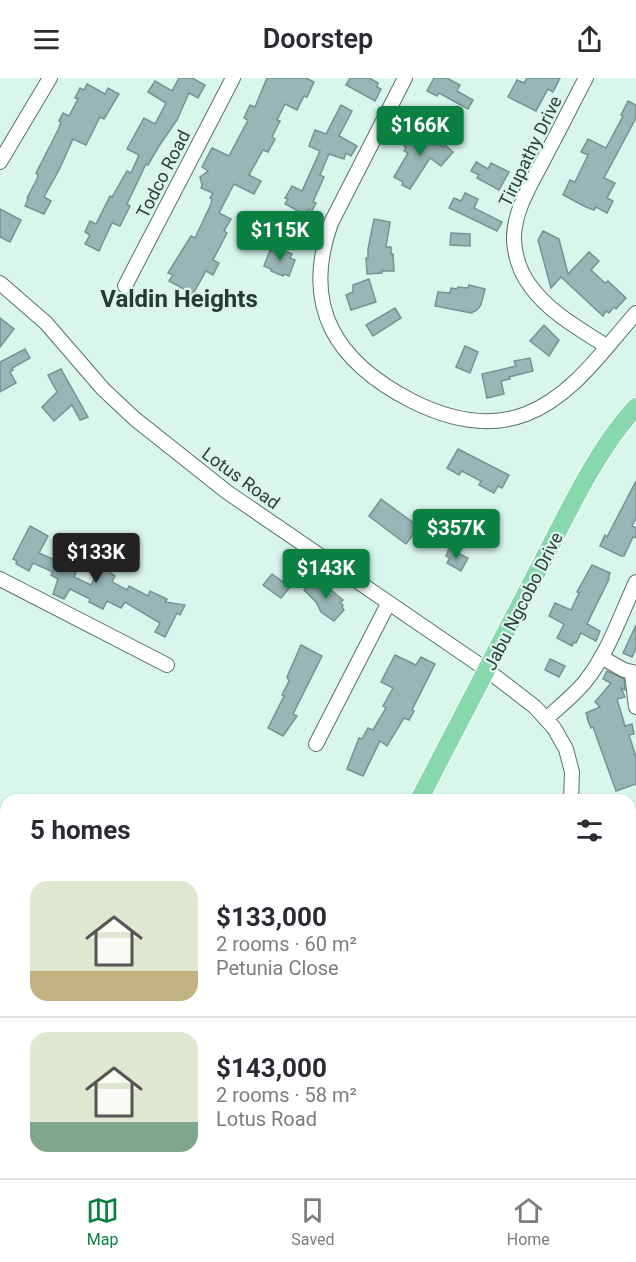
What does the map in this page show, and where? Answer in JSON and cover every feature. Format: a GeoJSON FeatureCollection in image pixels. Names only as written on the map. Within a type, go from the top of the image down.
{"type":"FeatureCollection","features":[{"type":"Feature","properties":{"kind":"main road","name":"Jabu Ngcobo Drive"},"geometry":{"type":"LineString","coordinates":[[422,794],[565,519],[599,458],[636,408]]}},
{"type":"Feature","properties":{"kind":"street"},"geometry":{"type":"LineString","coordinates":[[0,162],[50,78]]}},
{"type":"Feature","properties":{"kind":"street","name":"Todco Road"},"geometry":{"type":"LineString","coordinates":[[125,286],[233,78]]}},
{"type":"Feature","properties":{"kind":"street"},"geometry":{"type":"LineString","coordinates":[[405,78],[331,223],[321,260],[320,283],[330,324],[344,350],[368,375],[399,394],[440,414],[477,422],[511,419],[547,403],[568,388],[636,313]]}},
{"type":"Feature","properties":{"kind":"street","name":"Tirupathy Drive"},"geometry":{"type":"LineString","coordinates":[[586,78],[519,210],[514,240],[516,256],[531,287],[565,319],[606,346]]}},
{"type":"Feature","properties":{"kind":"street","name":"Lotus Road"},"geometry":{"type":"LineString","coordinates":[[0,283],[26,303],[46,323],[103,390],[135,419],[227,492],[487,670],[546,719],[561,738],[570,760],[571,794]]}},
{"type":"Feature","properties":{"kind":"street"},"geometry":{"type":"LineString","coordinates":[[0,579],[168,665]]}},
{"type":"Feature","properties":{"kind":"street"},"geometry":{"type":"LineString","coordinates":[[546,719],[583,684],[601,657],[636,582]]}},
{"type":"Feature","properties":{"kind":"street"},"geometry":{"type":"LineString","coordinates":[[316,744],[388,604]]}},
{"type":"Feature","properties":{"kind":"street"},"geometry":{"type":"LineString","coordinates":[[601,657],[634,674],[636,707]]}},
{"type":"Feature","properties":{"kind":"building"},"geometry":{"type":"Polygon","coordinates":[[[179,78],[192,78],[205,85],[198,98],[189,93],[177,120],[148,165],[146,164],[127,204],[130,206],[120,226],[112,223],[99,251],[85,244],[90,235],[85,232],[90,221],[96,224],[110,196],[112,197],[127,171],[131,173],[139,155],[127,149],[144,118],[155,124],[166,103],[148,92],[155,81],[172,91],[179,78]]]}},
{"type":"Feature","properties":{"kind":"building"},"geometry":{"type":"Polygon","coordinates":[[[267,78],[306,78],[314,82],[307,97],[304,96],[297,110],[285,104],[272,137],[275,139],[268,152],[263,150],[249,175],[261,181],[254,194],[234,184],[219,213],[231,219],[224,231],[227,233],[213,260],[219,263],[213,275],[206,271],[193,294],[169,281],[173,275],[168,273],[191,236],[195,238],[211,204],[212,199],[210,198],[213,193],[201,188],[200,177],[208,171],[202,167],[212,148],[229,156],[248,120],[244,118],[250,105],[255,107],[267,78]]]}},
{"type":"Feature","properties":{"kind":"building"},"geometry":{"type":"Polygon","coordinates":[[[350,78],[369,78],[378,83],[377,87],[381,89],[375,101],[346,85],[350,78]]]}},
{"type":"Feature","properties":{"kind":"building"},"geometry":{"type":"Polygon","coordinates":[[[434,78],[447,78],[460,85],[457,91],[473,100],[468,109],[439,93],[437,96],[427,91],[434,78]]]}},
{"type":"Feature","properties":{"kind":"building"},"geometry":{"type":"Polygon","coordinates":[[[527,78],[560,78],[553,92],[548,89],[536,111],[508,97],[517,80],[524,83],[527,78]]]}},
{"type":"Feature","properties":{"kind":"building"},"geometry":{"type":"Polygon","coordinates":[[[87,84],[105,94],[108,88],[119,94],[104,119],[100,117],[86,145],[73,139],[44,197],[51,201],[44,214],[25,206],[27,198],[37,179],[36,173],[58,130],[63,113],[69,116],[78,99],[75,98],[80,88],[84,90],[87,84]]]}},
{"type":"Feature","properties":{"kind":"building"},"geometry":{"type":"Polygon","coordinates":[[[628,101],[636,105],[636,118],[604,178],[615,183],[607,198],[613,201],[607,213],[596,207],[594,210],[586,207],[563,195],[570,180],[575,182],[588,155],[581,152],[588,139],[606,148],[623,116],[621,115],[628,101]]]}},
{"type":"Feature","properties":{"kind":"building"},"geometry":{"type":"Polygon","coordinates":[[[341,105],[352,111],[339,136],[357,146],[351,156],[346,153],[344,159],[329,154],[320,175],[324,177],[313,202],[316,203],[312,211],[309,209],[306,215],[285,204],[288,199],[285,198],[292,186],[302,191],[320,151],[309,146],[315,130],[326,134],[341,105]]]}},
{"type":"Feature","properties":{"kind":"building"},"geometry":{"type":"Polygon","coordinates":[[[412,128],[429,137],[428,139],[444,147],[445,145],[453,152],[441,166],[430,158],[410,189],[394,177],[408,153],[404,151],[406,147],[404,146],[412,128]]]}},
{"type":"Feature","properties":{"kind":"building"},"geometry":{"type":"Polygon","coordinates":[[[476,162],[488,169],[491,163],[509,172],[499,190],[477,178],[479,175],[471,171],[476,162]]]}},
{"type":"Feature","properties":{"kind":"building"},"geometry":{"type":"Polygon","coordinates":[[[465,193],[478,199],[474,208],[502,222],[497,231],[449,208],[454,198],[461,201],[465,193]]]}},
{"type":"Feature","properties":{"kind":"building"},"geometry":{"type":"Polygon","coordinates":[[[0,209],[21,220],[10,242],[0,237],[0,209]]]}},
{"type":"Feature","properties":{"kind":"building"},"geometry":{"type":"Polygon","coordinates":[[[374,219],[390,222],[386,247],[391,247],[394,271],[367,274],[366,258],[368,258],[374,219]]]}},
{"type":"Feature","properties":{"kind":"building"},"geometry":{"type":"Polygon","coordinates":[[[543,231],[559,239],[568,274],[589,252],[599,261],[591,270],[605,283],[608,281],[626,298],[616,309],[614,307],[609,313],[606,311],[603,316],[561,277],[551,288],[538,240],[543,231]]]}},
{"type":"Feature","properties":{"kind":"building"},"geometry":{"type":"Polygon","coordinates":[[[451,233],[470,234],[470,246],[450,245],[451,233]]]}},
{"type":"Feature","properties":{"kind":"building"},"geometry":{"type":"Polygon","coordinates":[[[279,249],[292,254],[290,258],[295,260],[289,276],[284,274],[283,276],[264,266],[270,250],[278,253],[279,249]]]}},
{"type":"Feature","properties":{"kind":"building"},"geometry":{"type":"Polygon","coordinates":[[[369,279],[376,302],[351,310],[346,295],[353,292],[353,285],[369,279]]]}},
{"type":"Feature","properties":{"kind":"building"},"geometry":{"type":"Polygon","coordinates":[[[469,285],[485,289],[481,305],[477,310],[471,313],[435,306],[438,292],[450,293],[451,288],[468,288],[469,285]]]}},
{"type":"Feature","properties":{"kind":"building"},"geometry":{"type":"Polygon","coordinates":[[[395,308],[401,318],[373,336],[366,325],[395,308]]]}},
{"type":"Feature","properties":{"kind":"building"},"geometry":{"type":"Polygon","coordinates":[[[0,318],[14,329],[0,347],[0,318]]]}},
{"type":"Feature","properties":{"kind":"building"},"geometry":{"type":"Polygon","coordinates":[[[544,325],[559,340],[549,356],[530,341],[544,325]]]}},
{"type":"Feature","properties":{"kind":"building"},"geometry":{"type":"Polygon","coordinates":[[[465,346],[478,352],[470,373],[456,367],[465,346]]]}},
{"type":"Feature","properties":{"kind":"building"},"geometry":{"type":"Polygon","coordinates":[[[25,349],[30,358],[12,368],[10,372],[16,383],[0,392],[0,362],[25,349]]]}},
{"type":"Feature","properties":{"kind":"building"},"geometry":{"type":"Polygon","coordinates":[[[530,358],[533,371],[501,381],[504,394],[487,398],[482,374],[516,366],[514,361],[530,358]]]}},
{"type":"Feature","properties":{"kind":"building"},"geometry":{"type":"Polygon","coordinates":[[[61,369],[88,417],[80,420],[72,405],[54,421],[42,407],[57,392],[48,375],[61,369]]]}},
{"type":"Feature","properties":{"kind":"building"},"geometry":{"type":"Polygon","coordinates":[[[458,449],[509,475],[502,488],[498,486],[494,493],[479,485],[481,481],[462,471],[459,475],[447,468],[458,449]]]}},
{"type":"Feature","properties":{"kind":"building"},"geometry":{"type":"Polygon","coordinates":[[[636,481],[636,518],[632,526],[636,528],[636,538],[633,537],[624,556],[621,556],[600,546],[636,481]]]}},
{"type":"Feature","properties":{"kind":"building"},"geometry":{"type":"Polygon","coordinates":[[[381,499],[419,527],[406,544],[369,516],[381,499]]]}},
{"type":"Feature","properties":{"kind":"building"},"geometry":{"type":"Polygon","coordinates":[[[30,526],[48,536],[39,553],[77,570],[74,577],[91,585],[101,566],[115,576],[112,582],[127,590],[129,586],[148,596],[150,591],[167,599],[165,602],[185,605],[180,615],[177,613],[165,637],[155,632],[160,623],[125,602],[121,608],[107,601],[103,609],[89,602],[90,599],[70,589],[64,599],[53,594],[58,579],[51,575],[53,572],[33,563],[29,571],[16,564],[17,561],[13,559],[30,526]]]}},
{"type":"Feature","properties":{"kind":"building"},"geometry":{"type":"Polygon","coordinates":[[[449,549],[468,558],[461,571],[447,563],[450,558],[446,556],[449,549]]]}},
{"type":"Feature","properties":{"kind":"building"},"geometry":{"type":"Polygon","coordinates":[[[592,565],[610,573],[587,624],[600,631],[596,641],[581,633],[572,646],[557,638],[564,624],[549,616],[555,603],[571,610],[579,593],[577,592],[592,565]]]}},
{"type":"Feature","properties":{"kind":"building"},"geometry":{"type":"Polygon","coordinates":[[[272,574],[290,587],[281,598],[263,585],[272,574]]]}},
{"type":"Feature","properties":{"kind":"building"},"geometry":{"type":"Polygon","coordinates":[[[313,580],[319,584],[321,582],[343,600],[340,603],[344,610],[334,621],[321,612],[316,602],[304,590],[313,580]]]}},
{"type":"Feature","properties":{"kind":"building"},"geometry":{"type":"Polygon","coordinates":[[[636,625],[636,648],[632,657],[623,653],[636,625]]]}},
{"type":"Feature","properties":{"kind":"building"},"geometry":{"type":"Polygon","coordinates":[[[301,645],[322,656],[293,714],[297,716],[283,736],[268,728],[284,696],[282,695],[289,681],[287,677],[301,645]]]}},
{"type":"Feature","properties":{"kind":"building"},"geometry":{"type":"Polygon","coordinates":[[[395,655],[416,665],[421,657],[435,664],[409,720],[404,718],[387,746],[380,741],[363,776],[347,769],[359,738],[362,739],[368,728],[373,730],[386,708],[383,706],[393,688],[381,682],[395,655]]]}},
{"type":"Feature","properties":{"kind":"building"},"geometry":{"type":"Polygon","coordinates":[[[550,659],[565,666],[559,677],[545,670],[550,659]]]}},
{"type":"Feature","properties":{"kind":"building"},"geometry":{"type":"Polygon","coordinates":[[[607,671],[624,679],[625,690],[621,688],[625,697],[617,699],[625,726],[632,724],[634,734],[629,735],[636,757],[636,784],[616,791],[586,713],[600,707],[595,702],[611,683],[603,679],[607,671]]]}},
{"type":"Feature","properties":{"kind":"district","name":"Valdin Heights"},"geometry":{"type":"Point","coordinates":[179,299]}}]}
